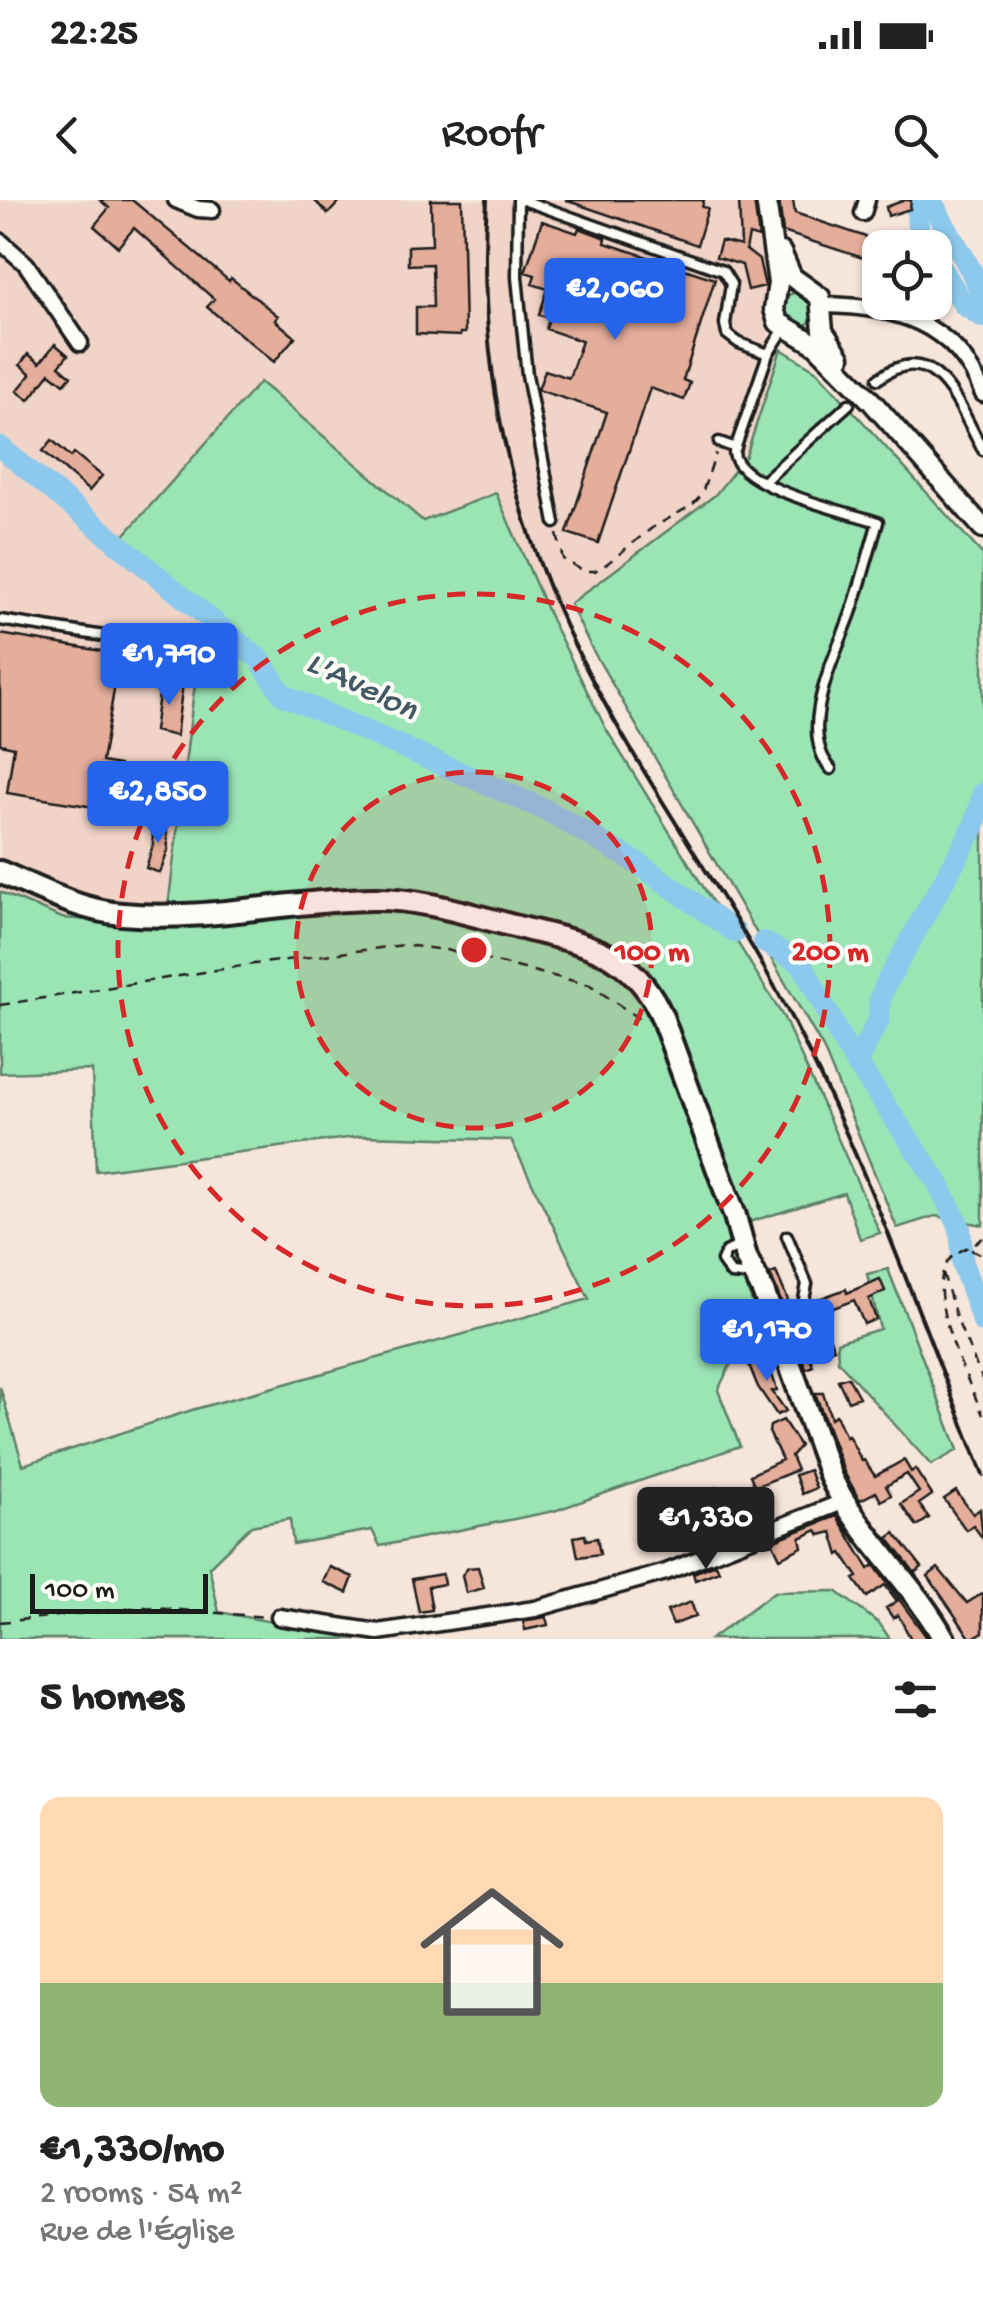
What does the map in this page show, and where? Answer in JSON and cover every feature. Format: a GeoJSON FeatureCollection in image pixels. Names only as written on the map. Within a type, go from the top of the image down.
{"type":"FeatureCollection","features":[{"type":"Feature","properties":{"kind":"main road"},"geometry":{"type":"LineString","coordinates":[[0,872],[75,904],[112,913],[182,915],[382,899],[440,906],[499,922],[589,957],[622,976],[642,998],[672,1048],[724,1192],[741,1259],[763,1291],[828,1471],[845,1501],[928,1610],[944,1639]]}},
{"type":"Feature","properties":{"kind":"street"},"geometry":{"type":"LineString","coordinates":[[176,200],[212,210]]}},
{"type":"Feature","properties":{"kind":"street"},"geometry":{"type":"LineString","coordinates":[[767,210],[789,273],[817,292],[825,335],[872,402]]}},
{"type":"Feature","properties":{"kind":"street"},"geometry":{"type":"LineString","coordinates":[[767,210],[778,283],[775,315],[789,331],[814,343],[872,402],[983,528]]}},
{"type":"Feature","properties":{"kind":"street"},"geometry":{"type":"LineString","coordinates":[[0,241],[26,264],[80,342]]}},
{"type":"Feature","properties":{"kind":"street"},"geometry":{"type":"LineString","coordinates":[[776,301],[786,288],[805,285]]}},
{"type":"Feature","properties":{"kind":"street"},"geometry":{"type":"LineString","coordinates":[[822,311],[874,307],[927,326],[967,360],[983,394]]}},
{"type":"Feature","properties":{"kind":"street"},"geometry":{"type":"LineString","coordinates":[[789,331],[811,330],[822,311]]}},
{"type":"Feature","properties":{"kind":"street"},"geometry":{"type":"LineString","coordinates":[[278,1618],[378,1632],[517,1613],[666,1572],[845,1501]]}},
{"type":"Feature","properties":{"kind":"lane"},"geometry":{"type":"LineString","coordinates":[[555,523],[527,375],[517,278],[521,200],[722,271],[731,284],[727,334],[768,354]]}},
{"type":"Feature","properties":{"kind":"lane"},"geometry":{"type":"LineString","coordinates":[[789,331],[768,354],[736,448],[737,464],[786,493],[878,522],[851,612],[821,689],[819,752],[831,770]]}},
{"type":"Feature","properties":{"kind":"lane"},"geometry":{"type":"LineString","coordinates":[[878,379],[903,366],[930,371],[955,396],[983,450]]}},
{"type":"Feature","properties":{"kind":"lane"},"geometry":{"type":"LineString","coordinates":[[763,482],[849,404]]}},
{"type":"Feature","properties":{"kind":"lane"},"geometry":{"type":"LineString","coordinates":[[719,442],[736,448]]}},
{"type":"Feature","properties":{"kind":"lane"},"geometry":{"type":"LineString","coordinates":[[0,620],[117,638]]}},
{"type":"Feature","properties":{"kind":"lane"},"geometry":{"type":"LineString","coordinates":[[780,1343],[811,1329],[804,1305],[808,1284],[787,1236]]}},
{"type":"Feature","properties":{"kind":"path"},"geometry":{"type":"LineString","coordinates":[[555,523],[564,559],[583,572],[596,571],[701,496],[719,442]]}},
{"type":"Feature","properties":{"kind":"path"},"geometry":{"type":"LineString","coordinates":[[0,1005],[254,964],[404,945],[446,950],[590,985],[648,1026]]}},
{"type":"Feature","properties":{"kind":"path"},"geometry":{"type":"LineString","coordinates":[[983,1238],[951,1257],[943,1272],[943,1311],[983,1416]]}},
{"type":"Feature","properties":{"kind":"path"},"geometry":{"type":"LineString","coordinates":[[969,1249],[983,1255]]}},
{"type":"Feature","properties":{"kind":"path"},"geometry":{"type":"LineString","coordinates":[[943,1272],[957,1320],[983,1381]]}},
{"type":"Feature","properties":{"kind":"path"},"geometry":{"type":"LineString","coordinates":[[0,1622],[144,1607],[278,1618]]}},
{"type":"Feature","properties":{"kind":"shaded area"},"geometry":{"type":"Polygon","coordinates":[[[0,200],[761,200],[767,279],[765,310],[771,328],[767,339],[781,349],[746,456],[715,495],[551,619],[496,494],[423,521],[261,382],[206,617],[166,925],[62,918],[0,892],[0,200]]]}},
{"type":"Feature","properties":{"kind":"green space"},"geometry":{"type":"Polygon","coordinates":[[[799,292],[811,297],[816,309],[811,321],[799,326],[787,321],[782,309],[787,297],[799,292]]]}},
{"type":"Feature","properties":{"kind":"green space"},"geometry":{"type":"Polygon","coordinates":[[[781,349],[817,371],[983,555],[983,1225],[935,1216],[897,1228],[823,1048],[592,649],[570,604],[715,495],[746,456],[781,349]]]}},
{"type":"Feature","properties":{"kind":"green space"},"geometry":{"type":"Polygon","coordinates":[[[260,382],[423,521],[496,493],[551,619],[606,729],[784,1018],[880,1233],[860,1239],[844,1193],[726,1229],[756,1313],[718,1390],[740,1446],[554,1511],[380,1546],[372,1530],[293,1544],[290,1519],[251,1526],[209,1567],[219,1612],[361,1639],[0,1639],[0,1387],[23,1465],[195,1409],[589,1299],[511,1140],[363,1136],[96,1171],[92,1070],[0,1073],[0,892],[62,918],[166,925],[206,617],[119,541],[260,382]]]}},
{"type":"Feature","properties":{"kind":"green space"},"geometry":{"type":"Polygon","coordinates":[[[888,1269],[958,1450],[931,1465],[838,1361],[837,1342],[880,1329],[867,1274],[888,1269]]]}},
{"type":"Feature","properties":{"kind":"green space"},"geometry":{"type":"Polygon","coordinates":[[[836,1591],[880,1624],[890,1639],[711,1639],[774,1592],[836,1591]]]}},
{"type":"Feature","properties":{"kind":"building"},"geometry":{"type":"Polygon","coordinates":[[[100,200],[132,200],[229,281],[231,278],[278,316],[275,320],[295,337],[274,362],[207,307],[214,299],[134,228],[118,247],[94,226],[109,208],[100,200]]]}},
{"type":"Feature","properties":{"kind":"building"},"geometry":{"type":"Polygon","coordinates":[[[314,200],[341,200],[328,214],[314,200]]]}},
{"type":"Feature","properties":{"kind":"building"},"geometry":{"type":"Polygon","coordinates":[[[431,200],[462,200],[465,333],[460,336],[416,334],[416,307],[433,307],[432,264],[408,265],[408,246],[432,245],[431,200]]]}},
{"type":"Feature","properties":{"kind":"building"},"geometry":{"type":"Polygon","coordinates":[[[565,200],[704,200],[702,207],[708,208],[697,245],[565,200]]]}},
{"type":"Feature","properties":{"kind":"building"},"geometry":{"type":"Polygon","coordinates":[[[739,200],[754,200],[759,238],[749,235],[746,250],[759,260],[765,286],[748,290],[742,265],[716,257],[721,241],[741,246],[739,200]]]}},
{"type":"Feature","properties":{"kind":"building"},"geometry":{"type":"Polygon","coordinates":[[[779,200],[793,200],[795,213],[862,236],[862,258],[783,232],[779,200]]]}},
{"type":"Feature","properties":{"kind":"building"},"geometry":{"type":"Polygon","coordinates":[[[911,200],[910,209],[888,216],[886,207],[911,200]]]}},
{"type":"Feature","properties":{"kind":"building"},"geometry":{"type":"Polygon","coordinates":[[[542,221],[577,233],[579,228],[606,238],[605,243],[715,279],[683,380],[690,383],[684,400],[650,388],[598,543],[567,533],[607,412],[538,390],[545,370],[569,378],[582,341],[546,329],[549,318],[539,315],[548,289],[532,284],[535,275],[525,272],[542,221]]]}},
{"type":"Feature","properties":{"kind":"building"},"geometry":{"type":"Polygon","coordinates":[[[55,344],[68,355],[59,366],[71,376],[64,384],[50,373],[29,400],[17,391],[31,374],[20,365],[28,354],[40,363],[55,344]]]}},
{"type":"Feature","properties":{"kind":"building"},"geometry":{"type":"Polygon","coordinates":[[[52,440],[102,476],[89,491],[43,451],[52,440]]]}},
{"type":"Feature","properties":{"kind":"building"},"geometry":{"type":"Polygon","coordinates":[[[0,634],[120,654],[102,762],[119,765],[113,810],[7,793],[14,747],[0,744],[0,634]]]}},
{"type":"Feature","properties":{"kind":"building"},"geometry":{"type":"Polygon","coordinates":[[[130,643],[155,652],[152,661],[127,652],[130,643]]]}},
{"type":"Feature","properties":{"kind":"building"},"geometry":{"type":"Polygon","coordinates":[[[161,680],[183,683],[176,736],[154,731],[161,680]]]}},
{"type":"Feature","properties":{"kind":"building"},"geometry":{"type":"Polygon","coordinates":[[[152,820],[166,820],[168,850],[160,873],[146,868],[153,845],[152,820]]]}},
{"type":"Feature","properties":{"kind":"building"},"geometry":{"type":"Polygon","coordinates":[[[776,1272],[797,1321],[790,1324],[770,1274],[776,1272]]]}},
{"type":"Feature","properties":{"kind":"building"},"geometry":{"type":"Polygon","coordinates":[[[880,1279],[885,1291],[869,1299],[876,1319],[864,1324],[854,1300],[818,1314],[813,1301],[846,1289],[847,1293],[880,1279]]]}},
{"type":"Feature","properties":{"kind":"building"},"geometry":{"type":"Polygon","coordinates":[[[830,1339],[834,1348],[810,1357],[813,1366],[806,1369],[799,1351],[830,1339]]]}},
{"type":"Feature","properties":{"kind":"building"},"geometry":{"type":"Polygon","coordinates":[[[767,1359],[777,1390],[772,1391],[786,1411],[777,1415],[749,1365],[767,1359]]]}},
{"type":"Feature","properties":{"kind":"building"},"geometry":{"type":"Polygon","coordinates":[[[848,1377],[859,1397],[848,1401],[838,1380],[848,1377]]]}},
{"type":"Feature","properties":{"kind":"building"},"geometry":{"type":"Polygon","coordinates":[[[815,1393],[823,1393],[831,1418],[836,1415],[846,1437],[875,1476],[904,1460],[911,1472],[915,1469],[932,1495],[919,1504],[929,1518],[917,1526],[901,1504],[919,1492],[907,1474],[886,1486],[891,1495],[881,1501],[876,1492],[860,1500],[844,1472],[815,1393]]]}},
{"type":"Feature","properties":{"kind":"building"},"geometry":{"type":"Polygon","coordinates":[[[783,1420],[800,1446],[791,1456],[797,1470],[755,1487],[750,1475],[782,1460],[769,1432],[770,1426],[783,1420]]]}},
{"type":"Feature","properties":{"kind":"building"},"geometry":{"type":"Polygon","coordinates":[[[809,1470],[816,1488],[802,1494],[795,1475],[809,1470]]]}},
{"type":"Feature","properties":{"kind":"building"},"geometry":{"type":"Polygon","coordinates":[[[716,1487],[724,1506],[750,1496],[756,1511],[705,1530],[693,1496],[716,1487]]]}},
{"type":"Feature","properties":{"kind":"building"},"geometry":{"type":"Polygon","coordinates":[[[956,1491],[973,1514],[980,1509],[983,1539],[973,1525],[966,1530],[944,1499],[956,1491]]]}},
{"type":"Feature","properties":{"kind":"building"},"geometry":{"type":"Polygon","coordinates":[[[837,1516],[869,1569],[874,1565],[928,1639],[911,1639],[898,1615],[893,1618],[886,1608],[897,1601],[885,1585],[867,1597],[842,1553],[839,1555],[832,1532],[820,1535],[817,1530],[800,1538],[802,1547],[780,1558],[772,1541],[837,1516]]]}},
{"type":"Feature","properties":{"kind":"building"},"geometry":{"type":"Polygon","coordinates":[[[684,1523],[689,1538],[676,1542],[670,1528],[684,1523]]]}},
{"type":"Feature","properties":{"kind":"building"},"geometry":{"type":"Polygon","coordinates":[[[895,1533],[922,1567],[915,1573],[888,1538],[895,1533]]]}},
{"type":"Feature","properties":{"kind":"building"},"geometry":{"type":"Polygon","coordinates":[[[585,1535],[586,1540],[597,1538],[600,1554],[578,1557],[574,1537],[585,1535]]]}},
{"type":"Feature","properties":{"kind":"building"},"geometry":{"type":"Polygon","coordinates":[[[716,1564],[719,1571],[695,1580],[693,1573],[716,1564]]]}},
{"type":"Feature","properties":{"kind":"building"},"geometry":{"type":"Polygon","coordinates":[[[330,1567],[353,1577],[347,1593],[323,1582],[330,1567]]]}},
{"type":"Feature","properties":{"kind":"building"},"geometry":{"type":"Polygon","coordinates":[[[478,1567],[484,1588],[466,1593],[462,1575],[468,1568],[478,1567]]]}},
{"type":"Feature","properties":{"kind":"building"},"geometry":{"type":"Polygon","coordinates":[[[938,1568],[967,1603],[983,1593],[983,1632],[971,1639],[928,1576],[938,1568]]]}},
{"type":"Feature","properties":{"kind":"building"},"geometry":{"type":"Polygon","coordinates":[[[442,1574],[444,1584],[428,1587],[432,1610],[419,1612],[412,1579],[442,1574]]]}},
{"type":"Feature","properties":{"kind":"building"},"geometry":{"type":"Polygon","coordinates":[[[691,1602],[696,1616],[673,1625],[667,1611],[691,1602]]]}},
{"type":"Feature","properties":{"kind":"building"},"geometry":{"type":"Polygon","coordinates":[[[546,1617],[548,1625],[525,1630],[523,1621],[546,1617]]]}},
{"type":"Feature","properties":{"kind":"waterway"},"geometry":{"type":"LineString","coordinates":[[916,200],[918,230]]}},
{"type":"Feature","properties":{"kind":"waterway"},"geometry":{"type":"LineString","coordinates":[[931,200],[983,297]]}},
{"type":"Feature","properties":{"kind":"waterway"},"geometry":{"type":"LineString","coordinates":[[952,286],[964,305],[983,317]]}},
{"type":"Feature","properties":{"kind":"waterway","name":"L'Avelon"},"geometry":{"type":"LineString","coordinates":[[0,447],[260,660],[283,695],[548,811],[639,864],[735,932]]}},
{"type":"Feature","properties":{"kind":"waterway"},"geometry":{"type":"LineString","coordinates":[[856,1064],[879,1019],[880,999],[887,982],[974,827],[983,793]]}},
{"type":"Feature","properties":{"kind":"waterway"},"geometry":{"type":"LineString","coordinates":[[974,827],[983,817]]}},
{"type":"Feature","properties":{"kind":"waterway","name":"L'Avelon"},"geometry":{"type":"LineString","coordinates":[[764,942],[802,964],[845,1046],[937,1181],[960,1228],[963,1265],[983,1322]]}},
{"type":"Feature","properties":{"kind":"railway"},"geometry":{"type":"LineString","coordinates":[[487,200],[487,321],[494,381],[504,441],[537,557],[610,713],[769,976],[820,1076],[870,1189],[983,1475]]}}]}
